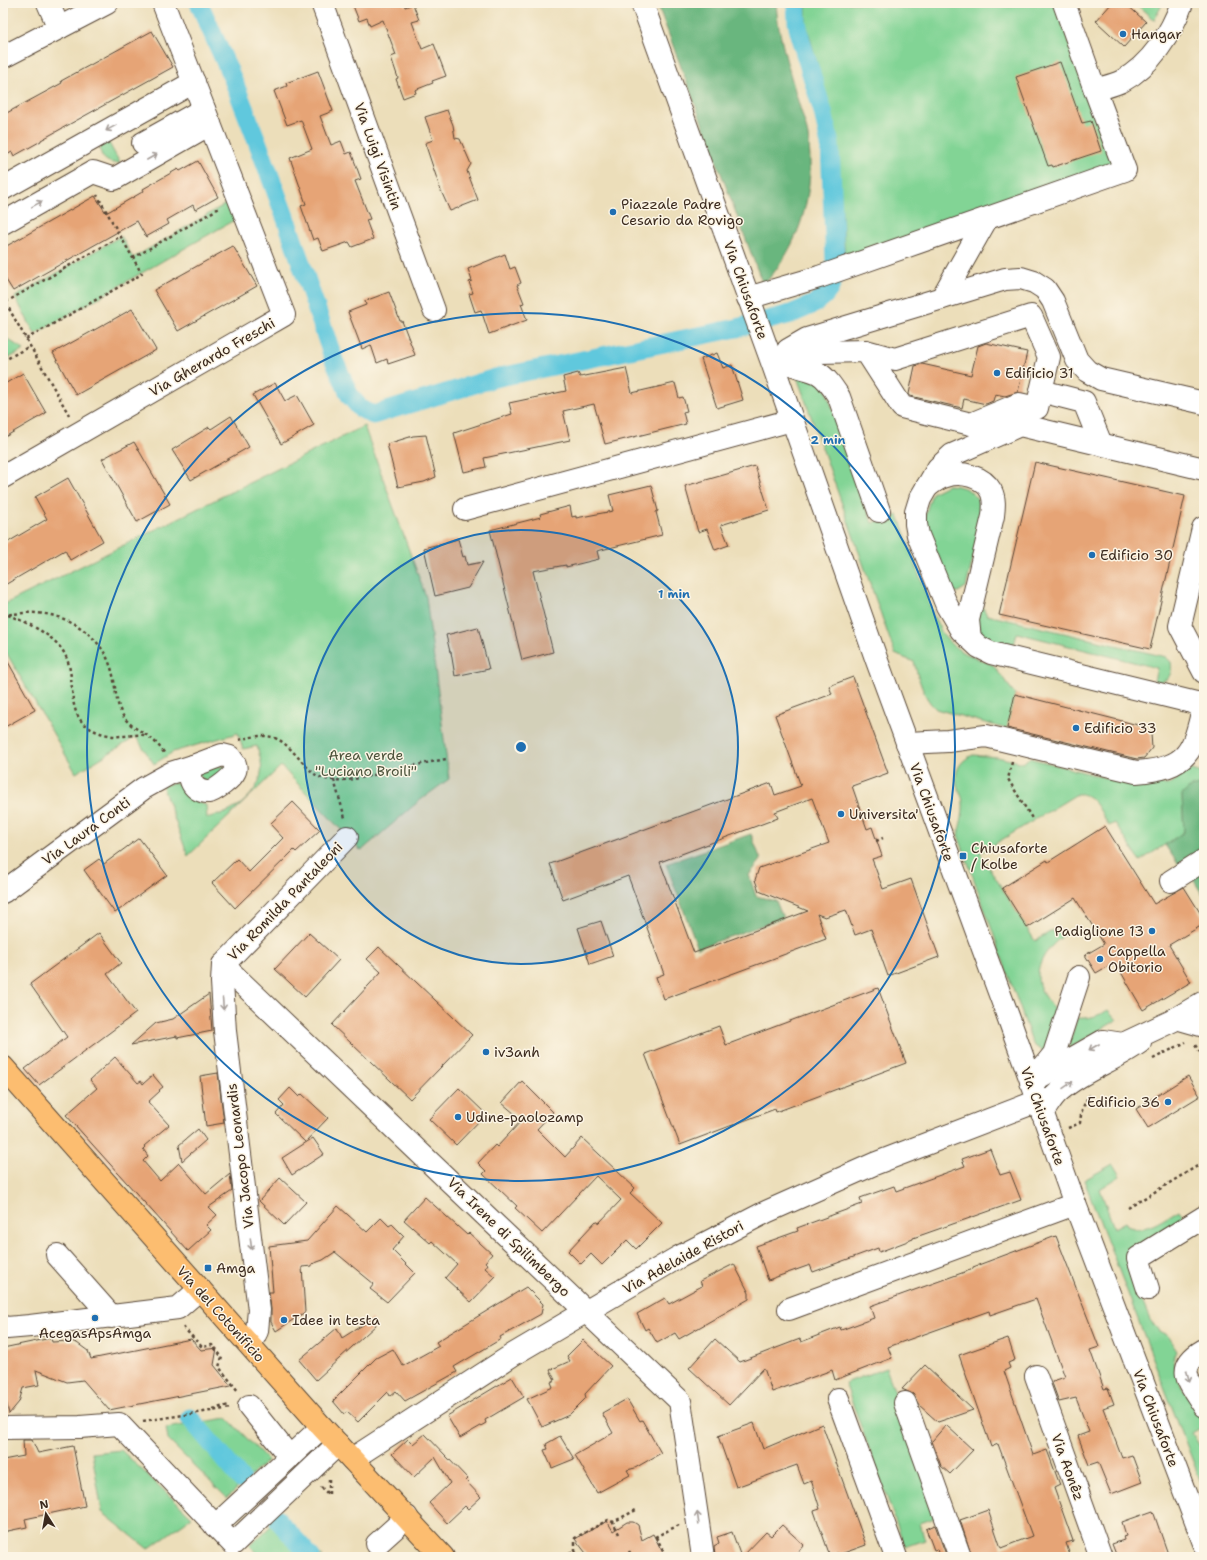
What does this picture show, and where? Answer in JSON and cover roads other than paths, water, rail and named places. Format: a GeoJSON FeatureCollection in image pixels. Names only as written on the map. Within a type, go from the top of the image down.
{"type":"FeatureCollection","features":[{"type":"Feature","properties":{"kind":"main road","name":"Via del Cotonificio"},"geometry":{"type":"LineString","coordinates":[[3,1067],[322,1427],[443,1557]]}},
{"type":"Feature","properties":{"kind":"street"},"geometry":{"type":"LineString","coordinates":[[48,3],[59,28]]}},
{"type":"Feature","properties":{"kind":"street"},"geometry":{"type":"LineString","coordinates":[[3,57],[107,3]]}},
{"type":"Feature","properties":{"kind":"street","name":"Via Gherardo Freschi"},"geometry":{"type":"LineString","coordinates":[[3,477],[284,315],[163,3]]}},
{"type":"Feature","properties":{"kind":"street","name":"Via Luigi Visintin"},"geometry":{"type":"LineString","coordinates":[[322,3],[434,310]]}},
{"type":"Feature","properties":{"kind":"street","name":"Via Chiusaforte"},"geometry":{"type":"LineString","coordinates":[[642,3],[754,312],[779,363],[792,420],[907,743],[1075,1204],[1204,1543]]}},
{"type":"Feature","properties":{"kind":"street"},"geometry":{"type":"LineString","coordinates":[[754,312],[819,277],[986,220],[1125,170],[1064,3]]}},
{"type":"Feature","properties":{"kind":"street"},"geometry":{"type":"LineString","coordinates":[[1095,90],[1120,81],[1134,73],[1147,61],[1161,45],[1182,3]]}},
{"type":"Feature","properties":{"kind":"street"},"geometry":{"type":"LineString","coordinates":[[139,134],[201,101]]}},
{"type":"Feature","properties":{"kind":"street"},"geometry":{"type":"LineString","coordinates":[[3,189],[72,150],[201,101]]}},
{"type":"Feature","properties":{"kind":"street"},"geometry":{"type":"LineString","coordinates":[[3,223],[94,172],[114,179],[201,101]]}},
{"type":"Feature","properties":{"kind":"street"},"geometry":{"type":"LineString","coordinates":[[72,150],[87,176]]}},
{"type":"Feature","properties":{"kind":"street"},"geometry":{"type":"LineString","coordinates":[[942,298],[986,220]]}},
{"type":"Feature","properties":{"kind":"street"},"geometry":{"type":"LineString","coordinates":[[779,363],[788,350],[807,339],[1005,279],[1021,278],[1034,282],[1045,289],[1053,301],[1077,360],[1087,371],[1101,379],[1204,403]]}},
{"type":"Feature","properties":{"kind":"street"},"geometry":{"type":"LineString","coordinates":[[779,363],[818,352],[866,351],[895,359],[1031,316],[1049,357],[1037,408],[1019,404],[971,424],[902,407],[866,351]]}},
{"type":"Feature","properties":{"kind":"street"},"geometry":{"type":"LineString","coordinates":[[779,363],[818,373],[831,385],[839,397],[879,511]]}},
{"type":"Feature","properties":{"kind":"street"},"geometry":{"type":"LineString","coordinates":[[1041,391],[1084,402],[1100,444]]}},
{"type":"Feature","properties":{"kind":"street"},"geometry":{"type":"LineString","coordinates":[[465,509],[792,420]]}},
{"type":"Feature","properties":{"kind":"street"},"geometry":{"type":"LineString","coordinates":[[907,743],[948,741],[986,736],[1136,772],[1164,768],[1177,762],[1189,751],[1200,744],[1204,705],[991,653],[979,647],[961,630],[947,606],[918,535],[916,512],[920,499],[938,468],[952,455],[1020,425],[1204,469]]}},
{"type":"Feature","properties":{"kind":"street"},"geometry":{"type":"LineString","coordinates":[[927,487],[947,475],[959,474],[974,477],[985,483],[991,491],[994,502],[993,516],[968,620],[970,639]]}},
{"type":"Feature","properties":{"kind":"street"},"geometry":{"type":"LineString","coordinates":[[1204,528],[1202,528],[1180,626],[1204,672]]}},
{"type":"Feature","properties":{"kind":"street","name":"Via Laura Conti"},"geometry":{"type":"LineString","coordinates":[[3,892],[144,788],[169,764],[192,774]]}},
{"type":"Feature","properties":{"kind":"street","name":"Via Romilda Pantaleoni"},"geometry":{"type":"LineString","coordinates":[[223,965],[348,837]]}},
{"type":"Feature","properties":{"kind":"street"},"geometry":{"type":"LineString","coordinates":[[1171,881],[1204,860]]}},
{"type":"Feature","properties":{"kind":"street","name":"Via Irene di Spilimbergo"},"geometry":{"type":"LineString","coordinates":[[223,965],[680,1401],[703,1557]]}},
{"type":"Feature","properties":{"kind":"street","name":"Via Jacopo Leonardis"},"geometry":{"type":"LineString","coordinates":[[223,965],[222,982],[225,1031],[259,1310],[257,1331],[250,1345]]}},
{"type":"Feature","properties":{"kind":"street"},"geometry":{"type":"LineString","coordinates":[[1037,1099],[1054,1054],[1079,977]]}},
{"type":"Feature","properties":{"kind":"street"},"geometry":{"type":"LineString","coordinates":[[1037,1099],[1056,1094],[1088,1072],[1126,1052],[1172,1020],[1204,1002]]}},
{"type":"Feature","properties":{"kind":"street"},"geometry":{"type":"LineString","coordinates":[[1172,1020],[1197,1032]]}},
{"type":"Feature","properties":{"kind":"street","name":"Via Adelaide Ristori"},"geometry":{"type":"LineString","coordinates":[[215,1526],[233,1544],[345,1451],[587,1312],[677,1258],[766,1212],[874,1164],[1037,1099],[1103,1041],[1123,1044],[1172,1020]]}},
{"type":"Feature","properties":{"kind":"street"},"geometry":{"type":"LineString","coordinates":[[789,1309],[1075,1204]]}},
{"type":"Feature","properties":{"kind":"street"},"geometry":{"type":"LineString","coordinates":[[1148,1289],[1138,1258],[1204,1216]]}},
{"type":"Feature","properties":{"kind":"street"},"geometry":{"type":"LineString","coordinates":[[56,1255],[112,1317]]}},
{"type":"Feature","properties":{"kind":"street"},"geometry":{"type":"LineString","coordinates":[[3,1327],[7,1328],[112,1317],[178,1308],[200,1289]]}},
{"type":"Feature","properties":{"kind":"street"},"geometry":{"type":"LineString","coordinates":[[1204,1350],[1191,1359],[1188,1363],[1186,1372],[1188,1379],[1204,1406]]}},
{"type":"Feature","properties":{"kind":"street","name":"Via Aonêz"},"geometry":{"type":"LineString","coordinates":[[1036,1376],[1101,1557]]}},
{"type":"Feature","properties":{"kind":"street"},"geometry":{"type":"LineString","coordinates":[[838,1399],[896,1557]]}},
{"type":"Feature","properties":{"kind":"street"},"geometry":{"type":"LineString","coordinates":[[240,1402],[289,1456]]}},
{"type":"Feature","properties":{"kind":"street"},"geometry":{"type":"LineString","coordinates":[[905,1403],[960,1557]]}},
{"type":"Feature","properties":{"kind":"street"},"geometry":{"type":"LineString","coordinates":[[3,1428],[80,1427],[119,1424],[215,1526],[322,1427]]}},
{"type":"Feature","properties":{"kind":"street"},"geometry":{"type":"LineString","coordinates":[[377,1544],[407,1517]]}},
{"type":"Feature","properties":{"kind":"waterway"},"geometry":{"type":"LineString","coordinates":[[199,3],[234,82],[257,141],[287,222],[334,360],[350,396],[360,408],[373,415],[495,378],[737,328],[791,314],[814,304],[824,296],[830,288],[835,262],[830,145],[823,112],[801,41],[797,22],[796,3]]}},
{"type":"Feature","properties":{"kind":"waterway"},"geometry":{"type":"LineString","coordinates":[[190,1418],[242,1480]]}},
{"type":"Feature","properties":{"kind":"waterway"},"geometry":{"type":"LineString","coordinates":[[277,1519],[311,1557]]}},
{"type":"Feature","properties":{"kind":"place","name":"Hangar"},"geometry":{"type":"Point","coordinates":[1123,34]}},
{"type":"Feature","properties":{"kind":"place","name":"Piazzale Padre Cesario da Rovigo"},"geometry":{"type":"Point","coordinates":[613,212]}},
{"type":"Feature","properties":{"kind":"place","name":"Edificio 31"},"geometry":{"type":"Point","coordinates":[997,373]}},
{"type":"Feature","properties":{"kind":"place","name":"Edificio 30"},"geometry":{"type":"Point","coordinates":[1092,555]}},
{"type":"Feature","properties":{"kind":"place","name":"Edificio 33"},"geometry":{"type":"Point","coordinates":[1076,728]}},
{"type":"Feature","properties":{"kind":"place","name":"Universita'"},"geometry":{"type":"Point","coordinates":[841,814]}},
{"type":"Feature","properties":{"kind":"place","name":"Chiusaforte / Kolbe"},"geometry":{"type":"Point","coordinates":[963,856]}},
{"type":"Feature","properties":{"kind":"place","name":"Padiglione 13"},"geometry":{"type":"Point","coordinates":[1152,931]}},
{"type":"Feature","properties":{"kind":"place","name":"Cappella Obitorio"},"geometry":{"type":"Point","coordinates":[1100,959]}},
{"type":"Feature","properties":{"kind":"place","name":"iv3anh"},"geometry":{"type":"Point","coordinates":[486,1052]}},
{"type":"Feature","properties":{"kind":"place","name":"Edificio 36"},"geometry":{"type":"Point","coordinates":[1168,1102]}},
{"type":"Feature","properties":{"kind":"place","name":"Udine-paolozamp"},"geometry":{"type":"Point","coordinates":[458,1117]}},
{"type":"Feature","properties":{"kind":"place","name":"Amga"},"geometry":{"type":"Point","coordinates":[208,1268]}},
{"type":"Feature","properties":{"kind":"place","name":"AcegasApsAmga"},"geometry":{"type":"Point","coordinates":[95,1318]}},
{"type":"Feature","properties":{"kind":"place","name":"Idee in testa"},"geometry":{"type":"Point","coordinates":[284,1320]}},
{"type":"Feature","properties":{"kind":"park label","name":"Area verde \"Luciano Broili\""},"geometry":{"type":"Point","coordinates":[366,764]}}]}
